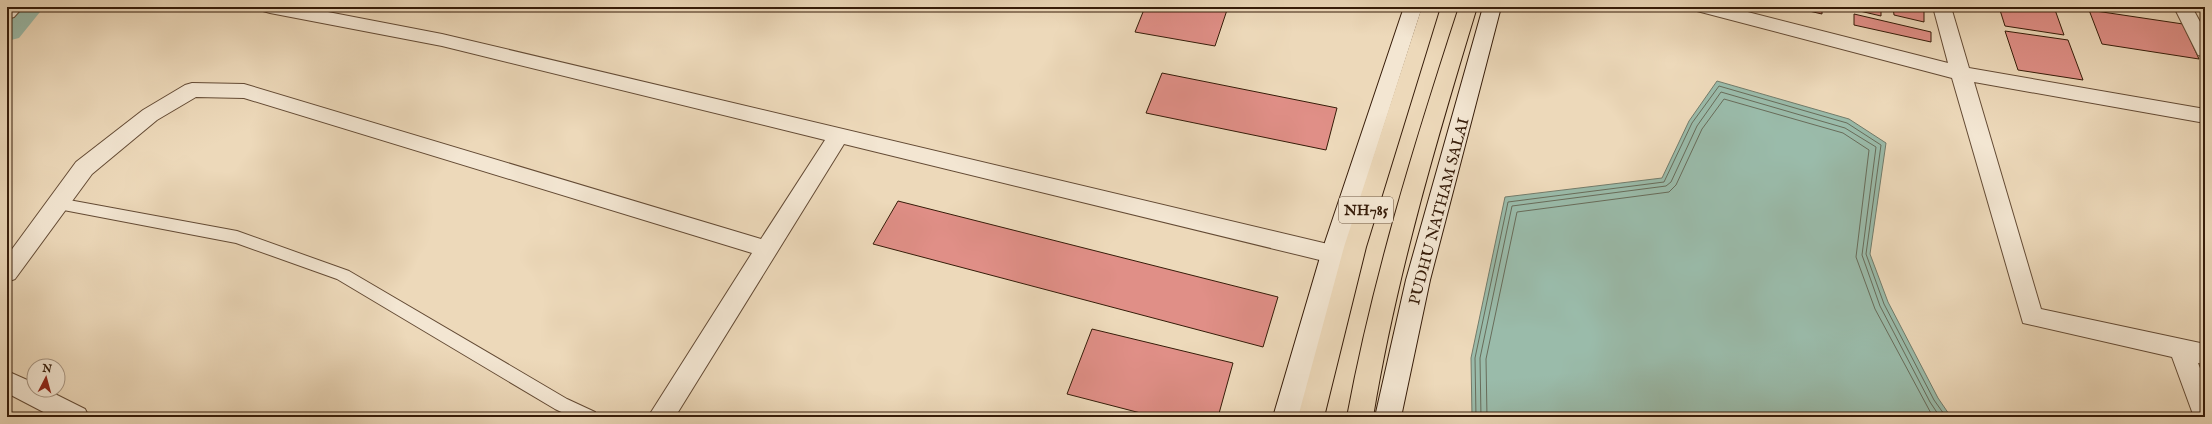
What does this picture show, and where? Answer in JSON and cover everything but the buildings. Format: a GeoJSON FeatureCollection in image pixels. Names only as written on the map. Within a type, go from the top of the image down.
{"type":"FeatureCollection","features":[{"type":"Feature","properties":{"kind":"highway","name":"NH785"},"geometry":{"type":"LineString","coordinates":[[1312,417],[1355,247],[1431,7]]}},
{"type":"Feature","properties":{"kind":"highway","name":"NH785"},"geometry":{"type":"LineString","coordinates":[[1360,417],[1369,359],[1404,214],[1468,7]]}},
{"type":"Feature","properties":{"kind":"street"},"geometry":{"type":"LineString","coordinates":[[7,13],[14,7]]}},
{"type":"Feature","properties":{"kind":"street"},"geometry":{"type":"LineString","coordinates":[[270,7],[442,40],[1332,254]]}},
{"type":"Feature","properties":{"kind":"street"},"geometry":{"type":"LineString","coordinates":[[1286,417],[1332,254],[1413,7]]}},
{"type":"Feature","properties":{"kind":"street","name":"PUDHU NATHAM SALAI"},"geometry":{"type":"LineString","coordinates":[[1388,417],[1418,280],[1492,7]]}},
{"type":"Feature","properties":{"kind":"street"},"geometry":{"type":"LineString","coordinates":[[1704,7],[1961,73],[2205,116]]}},
{"type":"Feature","properties":{"kind":"street"},"geometry":{"type":"LineString","coordinates":[[1942,7],[2031,316],[2205,354]]}},
{"type":"Feature","properties":{"kind":"street"},"geometry":{"type":"LineString","coordinates":[[2183,7],[2205,50]]}},
{"type":"Feature","properties":{"kind":"street"},"geometry":{"type":"LineString","coordinates":[[7,273],[84,168],[150,115],[192,90],[244,91],[766,249]]}},
{"type":"Feature","properties":{"kind":"street"},"geometry":{"type":"LineString","coordinates":[[661,417],[838,136]]}},
{"type":"Feature","properties":{"kind":"street"},"geometry":{"type":"LineString","coordinates":[[2181,349],[2205,414]]}},
{"type":"Feature","properties":{"kind":"street"},"geometry":{"type":"LineString","coordinates":[[7,381],[76,417]]}},
{"type":"Feature","properties":{"kind":"lane"},"geometry":{"type":"LineString","coordinates":[[58,204],[238,237],[343,275],[561,404],[589,417]]}},
{"type":"Feature","properties":{"kind":"water"},"geometry":{"type":"Polygon","coordinates":[[[1717,81],[1849,119],[1886,143],[1870,254],[1888,302],[1938,398],[1951,417],[1472,417],[1471,358],[1505,197],[1662,178],[1689,121],[1717,81]]]}},
{"type":"Feature","properties":{"kind":"waterway"},"geometry":{"type":"LineString","coordinates":[[7,30],[28,7]]}}]}
